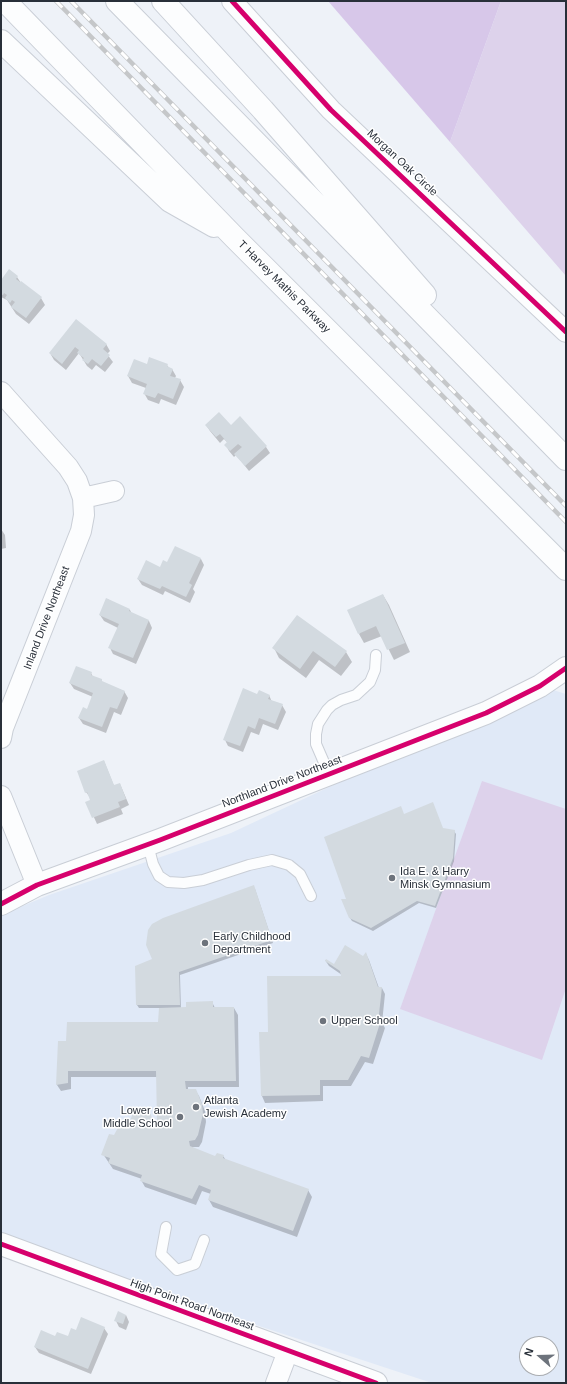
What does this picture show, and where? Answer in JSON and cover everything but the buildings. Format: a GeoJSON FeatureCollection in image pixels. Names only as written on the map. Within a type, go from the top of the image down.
{"type":"FeatureCollection","features":[{"type":"Feature","properties":{"kind":"main road","name":"T Harvey Mathis Parkway"},"geometry":{"type":"LineString","coordinates":[[5,1],[235,238],[566,569]]}},
{"type":"Feature","properties":{"kind":"main road"},"geometry":{"type":"LineString","coordinates":[[118,1],[566,459]]}},
{"type":"Feature","properties":{"kind":"main road"},"geometry":{"type":"LineString","coordinates":[[163,1],[307,159],[566,455]]}},
{"type":"Feature","properties":{"kind":"main road"},"geometry":{"type":"LineString","coordinates":[[1,41],[170,201],[235,238]]}},
{"type":"Feature","properties":{"kind":"main road","name":"Northland Drive Northeast"},"geometry":{"type":"LineString","coordinates":[[1,904],[37,885],[148,845],[486,714],[540,686],[566,668]]}},
{"type":"Feature","properties":{"kind":"main road","name":"High Point Road Northeast"},"geometry":{"type":"LineString","coordinates":[[1,1244],[376,1383]]}},
{"type":"Feature","properties":{"kind":"street","name":"Morgan Oak Circle"},"geometry":{"type":"LineString","coordinates":[[232,1],[331,110],[566,332]]}},
{"type":"Feature","properties":{"kind":"street","name":"Inland Drive Northeast"},"geometry":{"type":"LineString","coordinates":[[1,392],[68,467],[77,481],[83,498],[84,514],[81,531],[3,728],[1,738]]}},
{"type":"Feature","properties":{"kind":"street"},"geometry":{"type":"LineString","coordinates":[[83,498],[114,491]]}},
{"type":"Feature","properties":{"kind":"street"},"geometry":{"type":"LineString","coordinates":[[1,796],[37,885]]}},
{"type":"Feature","properties":{"kind":"street"},"geometry":{"type":"LineString","coordinates":[[276,1383],[288,1351]]}},
{"type":"Feature","properties":{"kind":"lane"},"geometry":{"type":"LineString","coordinates":[[329,774],[316,744],[318,724],[332,705],[356,695],[370,682],[375,670],[376,655]]}},
{"type":"Feature","properties":{"kind":"lane"},"geometry":{"type":"LineString","coordinates":[[148,845],[153,864],[159,876],[168,882],[184,883],[203,880],[249,865],[272,860],[289,865],[300,874],[311,896]]}},
{"type":"Feature","properties":{"kind":"lane"},"geometry":{"type":"LineString","coordinates":[[166,1227],[161,1254],[177,1270],[195,1264],[204,1240]]}},
{"type":"Feature","properties":{"kind":"shaded area"},"geometry":{"type":"Polygon","coordinates":[[[328,1],[501,1],[450,142],[328,1]]]}},
{"type":"Feature","properties":{"kind":"shaded area"},"geometry":{"type":"Polygon","coordinates":[[[501,1],[566,1],[566,276],[450,142],[501,1]]]}},
{"type":"Feature","properties":{"kind":"shaded area"},"geometry":{"type":"Polygon","coordinates":[[[540,686],[566,694],[566,1377],[564,1383],[432,1383],[1,1241],[1,915],[49,895],[231,833],[421,744],[540,686]]]}},
{"type":"Feature","properties":{"kind":"shaded area"},"geometry":{"type":"Polygon","coordinates":[[[482,781],[566,809],[566,988],[542,1060],[400,1009],[482,781]]]}},
{"type":"Feature","properties":{"kind":"railway"},"geometry":{"type":"LineString","coordinates":[[56,1],[566,522]]}},
{"type":"Feature","properties":{"kind":"railway"},"geometry":{"type":"LineString","coordinates":[[71,1],[566,506]]}},
{"type":"Feature","properties":{"kind":"cycle path"},"geometry":{"type":"LineString","coordinates":[[232,1],[331,110],[566,332]]}},
{"type":"Feature","properties":{"kind":"cycle path"},"geometry":{"type":"LineString","coordinates":[[1,904],[37,885],[160,840],[486,713],[540,686],[566,668]]}},
{"type":"Feature","properties":{"kind":"cycle path"},"geometry":{"type":"LineString","coordinates":[[1,1244],[376,1383]]}},
{"type":"Feature","properties":{"kind":"place","name":"Ida E. & Harry Minsk Gymnasium"},"geometry":{"type":"Point","coordinates":[392,878]}},
{"type":"Feature","properties":{"kind":"place","name":"Early Childhood Department"},"geometry":{"type":"Point","coordinates":[205,943]}},
{"type":"Feature","properties":{"kind":"place","name":"Upper School"},"geometry":{"type":"Point","coordinates":[323,1021]}},
{"type":"Feature","properties":{"kind":"place","name":"Atlanta Jewish Academy"},"geometry":{"type":"Point","coordinates":[196,1107]}},
{"type":"Feature","properties":{"kind":"place","name":"Lower and Middle School"},"geometry":{"type":"Point","coordinates":[180,1117]}}]}
